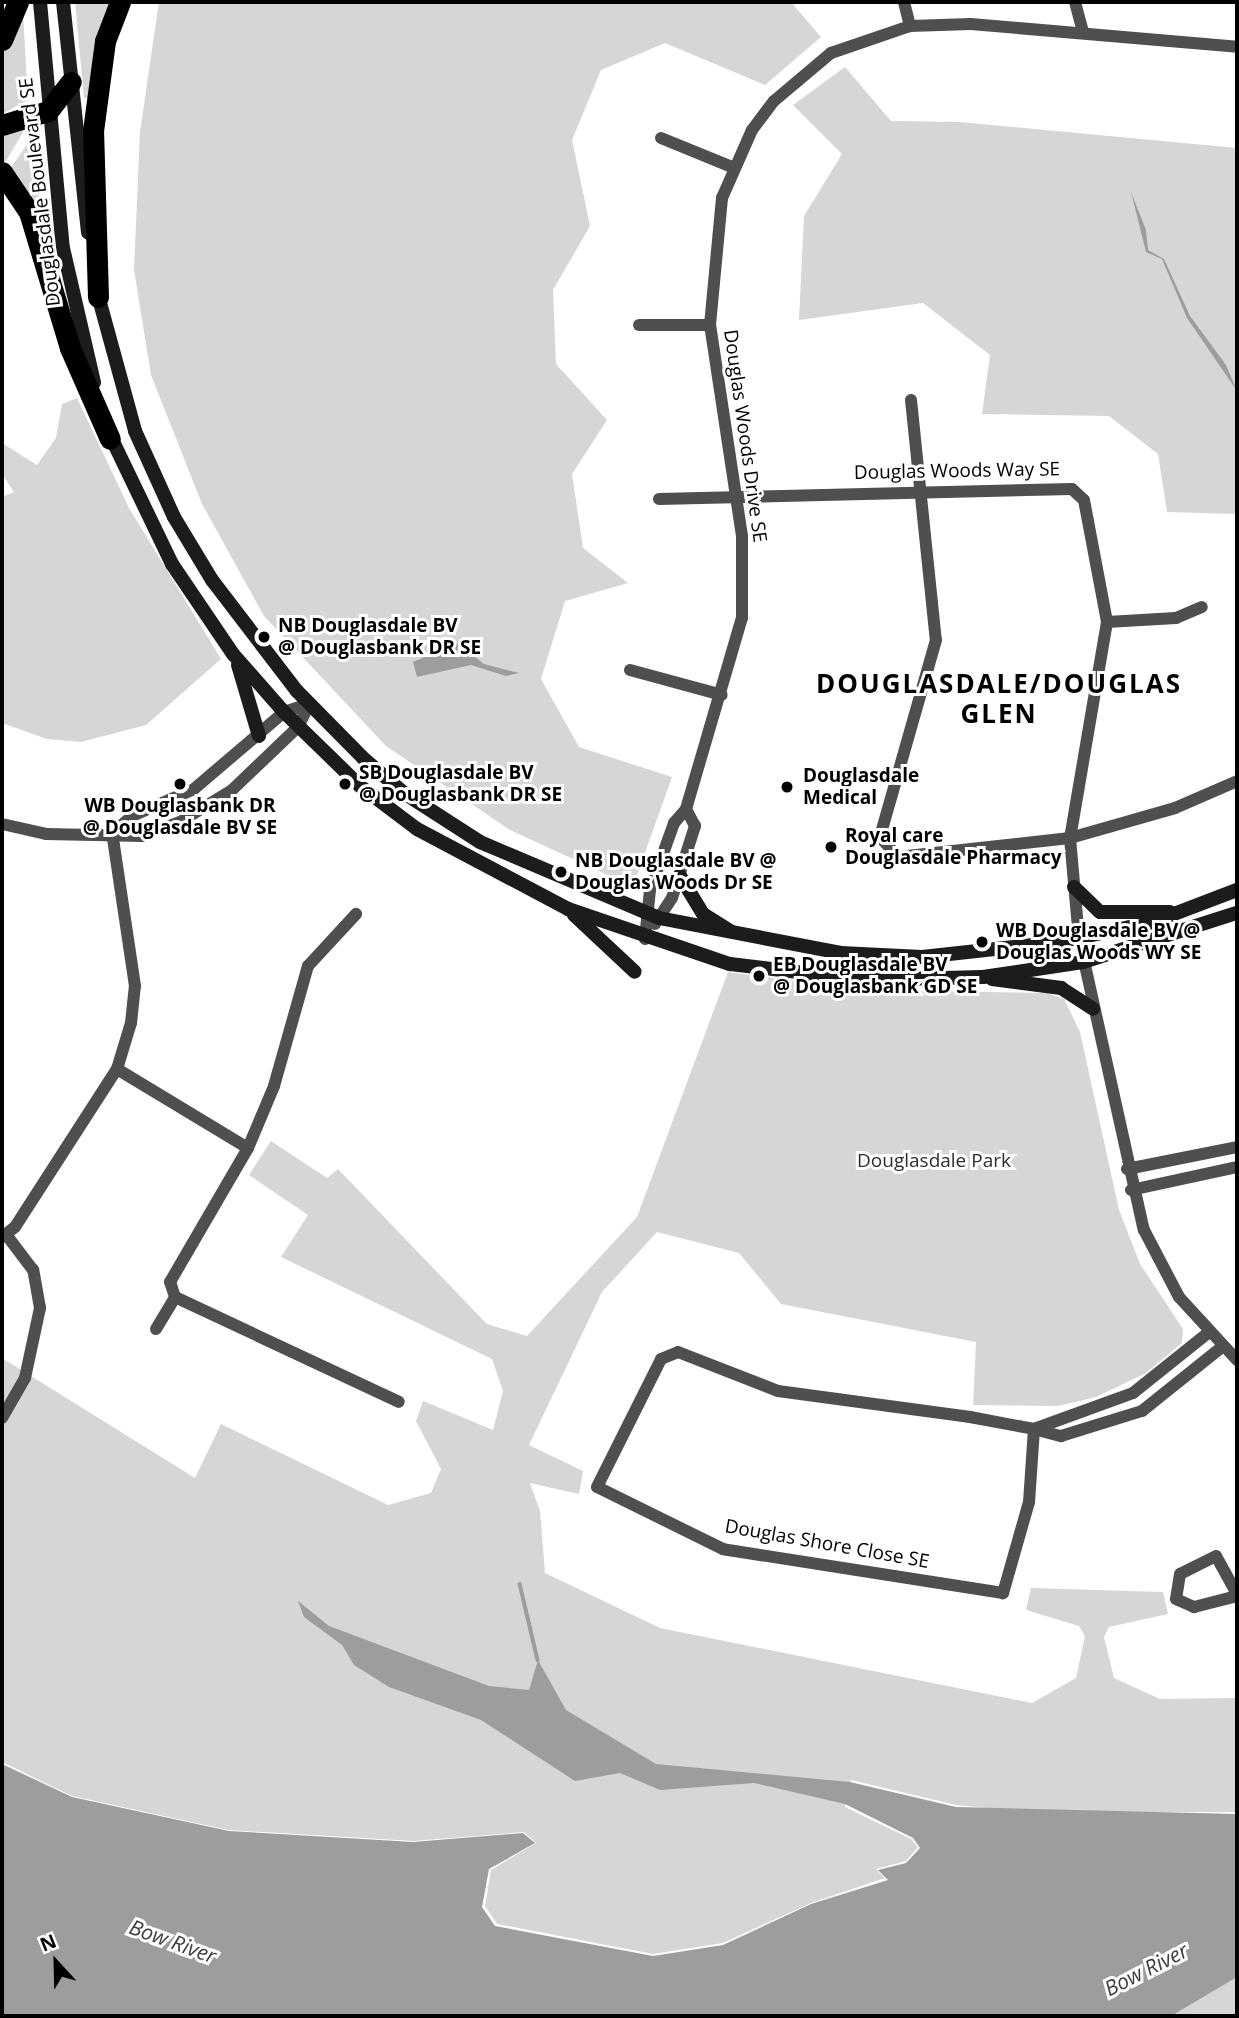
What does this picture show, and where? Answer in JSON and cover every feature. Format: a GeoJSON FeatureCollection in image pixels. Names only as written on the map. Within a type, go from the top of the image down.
{"type":"FeatureCollection","features":[{"type":"Feature","properties":{"kind":"highway"},"geometry":{"type":"LineString","coordinates":[[2,40],[18,2]]}},
{"type":"Feature","properties":{"kind":"highway"},"geometry":{"type":"LineString","coordinates":[[98,297],[93,131],[105,41],[120,2]]}},
{"type":"Feature","properties":{"kind":"highway"},"geometry":{"type":"LineString","coordinates":[[2,125],[48,111],[71,82]]}},
{"type":"Feature","properties":{"kind":"highway"},"geometry":{"type":"LineString","coordinates":[[2,172],[29,212],[70,348],[110,439]]}},
{"type":"Feature","properties":{"kind":"street","name":"Douglasdale Boulevard SE"},"geometry":{"type":"LineString","coordinates":[[40,2],[48,111],[73,308],[110,439],[172,564],[233,654],[298,727],[360,786],[417,829],[568,909],[645,939],[730,964],[807,976],[984,977],[1083,962],[1237,913]]}},
{"type":"Feature","properties":{"kind":"street"},"geometry":{"type":"LineString","coordinates":[[62,2],[98,297],[135,431],[174,517],[212,580],[309,704],[404,793],[480,842],[653,916],[737,936],[841,953],[922,957],[1079,938],[1178,912],[1237,890]]}},
{"type":"Feature","properties":{"kind":"street"},"geometry":{"type":"LineString","coordinates":[[904,2],[910,26]]}},
{"type":"Feature","properties":{"kind":"street"},"geometry":{"type":"LineString","coordinates":[[1075,2],[1083,32]]}},
{"type":"Feature","properties":{"kind":"street","name":"Douglas Woods Drive SE"},"geometry":{"type":"LineString","coordinates":[[645,939],[653,916],[674,823],[686,809],[722,695],[742,618],[736,493],[710,324],[714,237],[732,167],[774,101],[808,69],[868,36],[910,26],[1083,32],[1237,47]]}},
{"type":"Feature","properties":{"kind":"street"},"geometry":{"type":"LineString","coordinates":[[661,138],[732,167]]}},
{"type":"Feature","properties":{"kind":"street"},"geometry":{"type":"LineString","coordinates":[[639,325],[710,324]]}},
{"type":"Feature","properties":{"kind":"street"},"geometry":{"type":"LineString","coordinates":[[911,400],[936,640],[880,837],[898,857],[1070,838],[1175,808],[1237,781]]}},
{"type":"Feature","properties":{"kind":"street","name":"Douglas Woods Way SE"},"geometry":{"type":"LineString","coordinates":[[659,499],[736,493],[1072,489],[1084,500],[1107,622],[1070,838],[1083,962],[1131,1190],[1158,1261],[1208,1334],[1237,1360]]}},
{"type":"Feature","properties":{"kind":"street"},"geometry":{"type":"LineString","coordinates":[[1107,622],[1176,618],[1202,607]]}},
{"type":"Feature","properties":{"kind":"street"},"geometry":{"type":"LineString","coordinates":[[233,654],[259,736]]}},
{"type":"Feature","properties":{"kind":"street"},"geometry":{"type":"LineString","coordinates":[[630,670],[722,695]]}},
{"type":"Feature","properties":{"kind":"street"},"geometry":{"type":"LineString","coordinates":[[113,833],[132,816],[194,789],[284,712],[309,704]]}},
{"type":"Feature","properties":{"kind":"street"},"geometry":{"type":"LineString","coordinates":[[2,824],[46,834],[113,833],[142,836],[209,806],[298,727],[309,704]]}},
{"type":"Feature","properties":{"kind":"street","name":"Douglas Woods Drive SE"},"geometry":{"type":"LineString","coordinates":[[653,916],[680,876],[695,826],[686,809]]}},
{"type":"Feature","properties":{"kind":"street"},"geometry":{"type":"LineString","coordinates":[[2,1418],[25,1378],[40,1308],[33,1270],[5,1237],[117,1069],[135,986],[113,833]]}},
{"type":"Feature","properties":{"kind":"street"},"geometry":{"type":"LineString","coordinates":[[680,876],[703,914],[737,936]]}},
{"type":"Feature","properties":{"kind":"street"},"geometry":{"type":"LineString","coordinates":[[1074,887],[1101,912],[1178,912]]}},
{"type":"Feature","properties":{"kind":"street"},"geometry":{"type":"LineString","coordinates":[[568,909],[635,972]]}},
{"type":"Feature","properties":{"kind":"street"},"geometry":{"type":"LineString","coordinates":[[356,914],[308,966],[274,1086],[248,1149],[170,1282],[175,1297],[399,1402]]}},
{"type":"Feature","properties":{"kind":"street"},"geometry":{"type":"LineString","coordinates":[[984,977],[1061,988],[1093,1009]]}},
{"type":"Feature","properties":{"kind":"street"},"geometry":{"type":"LineString","coordinates":[[117,1069],[248,1149]]}},
{"type":"Feature","properties":{"kind":"street"},"geometry":{"type":"LineString","coordinates":[[1127,1169],[1237,1147]]}},
{"type":"Feature","properties":{"kind":"street"},"geometry":{"type":"LineString","coordinates":[[1131,1190],[1237,1167]]}},
{"type":"Feature","properties":{"kind":"street"},"geometry":{"type":"LineString","coordinates":[[156,1329],[175,1297]]}},
{"type":"Feature","properties":{"kind":"street","name":"Douglas Shore Close SE"},"geometry":{"type":"LineString","coordinates":[[1034,1429],[1133,1393],[1208,1334]]}},
{"type":"Feature","properties":{"kind":"street","name":"Douglas Shore Close SE"},"geometry":{"type":"LineString","coordinates":[[1034,1429],[1029,1502],[1003,1593],[723,1549],[597,1487],[660,1359],[678,1352],[778,1391],[1034,1429],[1061,1436],[1112,1425],[1173,1392],[1222,1348]]}},
{"type":"Feature","properties":{"kind":"street"},"geometry":{"type":"LineString","coordinates":[[1216,1556],[1237,1595],[1194,1607],[1176,1599],[1180,1574],[1216,1556]]}},
{"type":"Feature","properties":{"kind":"green space"},"geometry":{"type":"Polygon","coordinates":[[[75,2],[112,2],[89,98],[84,98],[75,2]]]}},
{"type":"Feature","properties":{"kind":"green space"},"geometry":{"type":"Polygon","coordinates":[[[159,2],[791,2],[821,37],[765,85],[665,43],[601,70],[572,140],[590,226],[553,290],[556,364],[607,420],[572,474],[583,548],[628,583],[565,601],[541,679],[579,747],[672,777],[636,878],[623,882],[510,830],[386,746],[264,616],[202,504],[151,375],[134,270],[140,132],[159,2]]]}},
{"type":"Feature","properties":{"kind":"green space"},"geometry":{"type":"Polygon","coordinates":[[[23,14],[28,100],[2,114],[2,52],[23,14]]]}},
{"type":"Feature","properties":{"kind":"green space"},"geometry":{"type":"Polygon","coordinates":[[[845,67],[891,121],[959,122],[1237,148],[1237,514],[1167,512],[1158,454],[1109,416],[982,414],[990,355],[923,303],[799,320],[804,216],[842,154],[793,105],[845,67]]]}},
{"type":"Feature","properties":{"kind":"green space"},"geometry":{"type":"Polygon","coordinates":[[[25,129],[6,161],[2,162],[2,134],[25,129]]]}},
{"type":"Feature","properties":{"kind":"green space"},"geometry":{"type":"Polygon","coordinates":[[[35,133],[40,207],[35,208],[10,169],[35,133]]]}},
{"type":"Feature","properties":{"kind":"green space"},"geometry":{"type":"Polygon","coordinates":[[[77,398],[129,508],[221,659],[146,725],[81,742],[47,739],[2,723],[2,497],[14,492],[2,474],[2,443],[37,465],[56,438],[62,404],[77,398]]]}},
{"type":"Feature","properties":{"kind":"green space","name":"Douglasdale Park"},"geometry":{"type":"Polygon","coordinates":[[[728,972],[863,990],[1047,993],[1064,999],[1080,1032],[1119,1210],[1140,1264],[1183,1329],[1182,1343],[1146,1373],[1096,1397],[1058,1406],[973,1405],[976,1342],[781,1304],[739,1253],[657,1232],[602,1292],[529,1445],[583,1471],[579,1494],[530,1483],[540,1511],[545,1573],[660,1628],[1032,1703],[1076,1678],[1085,1636],[1079,1626],[1026,1610],[1031,1588],[1163,1592],[1168,1614],[1109,1627],[1104,1637],[1114,1678],[1160,1699],[1237,1698],[1237,1812],[1029,1812],[956,1805],[851,1780],[845,1807],[911,1839],[918,1847],[906,1861],[876,1869],[885,1878],[811,1903],[723,1943],[653,1954],[497,1924],[485,1906],[491,1870],[536,1843],[524,1832],[414,1841],[228,1830],[72,1796],[2,1762],[2,1358],[195,1478],[221,1424],[388,1505],[431,1493],[441,1469],[416,1421],[423,1401],[493,1430],[503,1391],[492,1359],[281,1257],[308,1215],[249,1175],[271,1141],[327,1178],[338,1169],[487,1324],[527,1336],[637,1217],[728,972]]]}},
{"type":"Feature","properties":{"kind":"green space"},"geometry":{"type":"Polygon","coordinates":[[[1237,1972],[1237,2016],[991,2016],[1237,1972]]]}},
{"type":"Feature","properties":{"kind":"water"},"geometry":{"type":"Polygon","coordinates":[[[1131,192],[1146,230],[1148,250],[1164,259],[1190,316],[1226,365],[1237,391],[1187,318],[1162,259],[1146,252],[1131,192]]]}},
{"type":"Feature","properties":{"kind":"water"},"geometry":{"type":"Polygon","coordinates":[[[457,643],[484,664],[519,673],[506,676],[471,665],[417,677],[413,662],[457,643]]]}},
{"type":"Feature","properties":{"kind":"water","name":"Bow River"},"geometry":{"type":"Polygon","coordinates":[[[298,1601],[329,1626],[489,1686],[529,1690],[538,1660],[566,1710],[656,1764],[850,1782],[956,1807],[1237,1814],[1237,1977],[1171,2016],[2,2016],[2,1764],[72,1797],[229,1831],[413,1842],[523,1833],[535,1843],[489,1869],[482,1907],[495,1926],[653,1956],[723,1945],[811,1904],[888,1880],[878,1870],[906,1863],[920,1848],[913,1838],[845,1804],[754,1783],[660,1790],[620,1773],[575,1781],[481,1720],[389,1687],[354,1665],[342,1645],[304,1617],[298,1601]]]}},
{"type":"Feature","properties":{"kind":"waterway"},"geometry":{"type":"LineString","coordinates":[[520,1584],[538,1660]]}},
{"type":"Feature","properties":{"kind":"place","name":"NB Douglasdale BV @ Douglasbank DR SE"},"geometry":{"type":"Point","coordinates":[264,637]}},
{"type":"Feature","properties":{"kind":"place","name":"WB Douglasbank DR @ Douglasdale BV SE"},"geometry":{"type":"Point","coordinates":[180,784]}},
{"type":"Feature","properties":{"kind":"place","name":"SB Douglasdale BV @ Douglasbank DR SE"},"geometry":{"type":"Point","coordinates":[345,784]}},
{"type":"Feature","properties":{"kind":"place","name":"Douglasdale Medical"},"geometry":{"type":"Point","coordinates":[787,787]}},
{"type":"Feature","properties":{"kind":"place","name":"Royal care Douglasdale Pharmacy"},"geometry":{"type":"Point","coordinates":[831,847]}},
{"type":"Feature","properties":{"kind":"place","name":"NB Douglasdale BV @ Douglas Woods Dr SE"},"geometry":{"type":"Point","coordinates":[561,872]}},
{"type":"Feature","properties":{"kind":"place","name":"WB Douglasdale BV @ Douglas Woods WY SE"},"geometry":{"type":"Point","coordinates":[982,942]}},
{"type":"Feature","properties":{"kind":"place","name":"EB Douglasdale BV @ Douglasbank GD SE"},"geometry":{"type":"Point","coordinates":[759,976]}},
{"type":"Feature","properties":{"kind":"district","name":"DOUGLASDALE/DOUGLAS GLEN"},"geometry":{"type":"Point","coordinates":[999,699]}}]}
